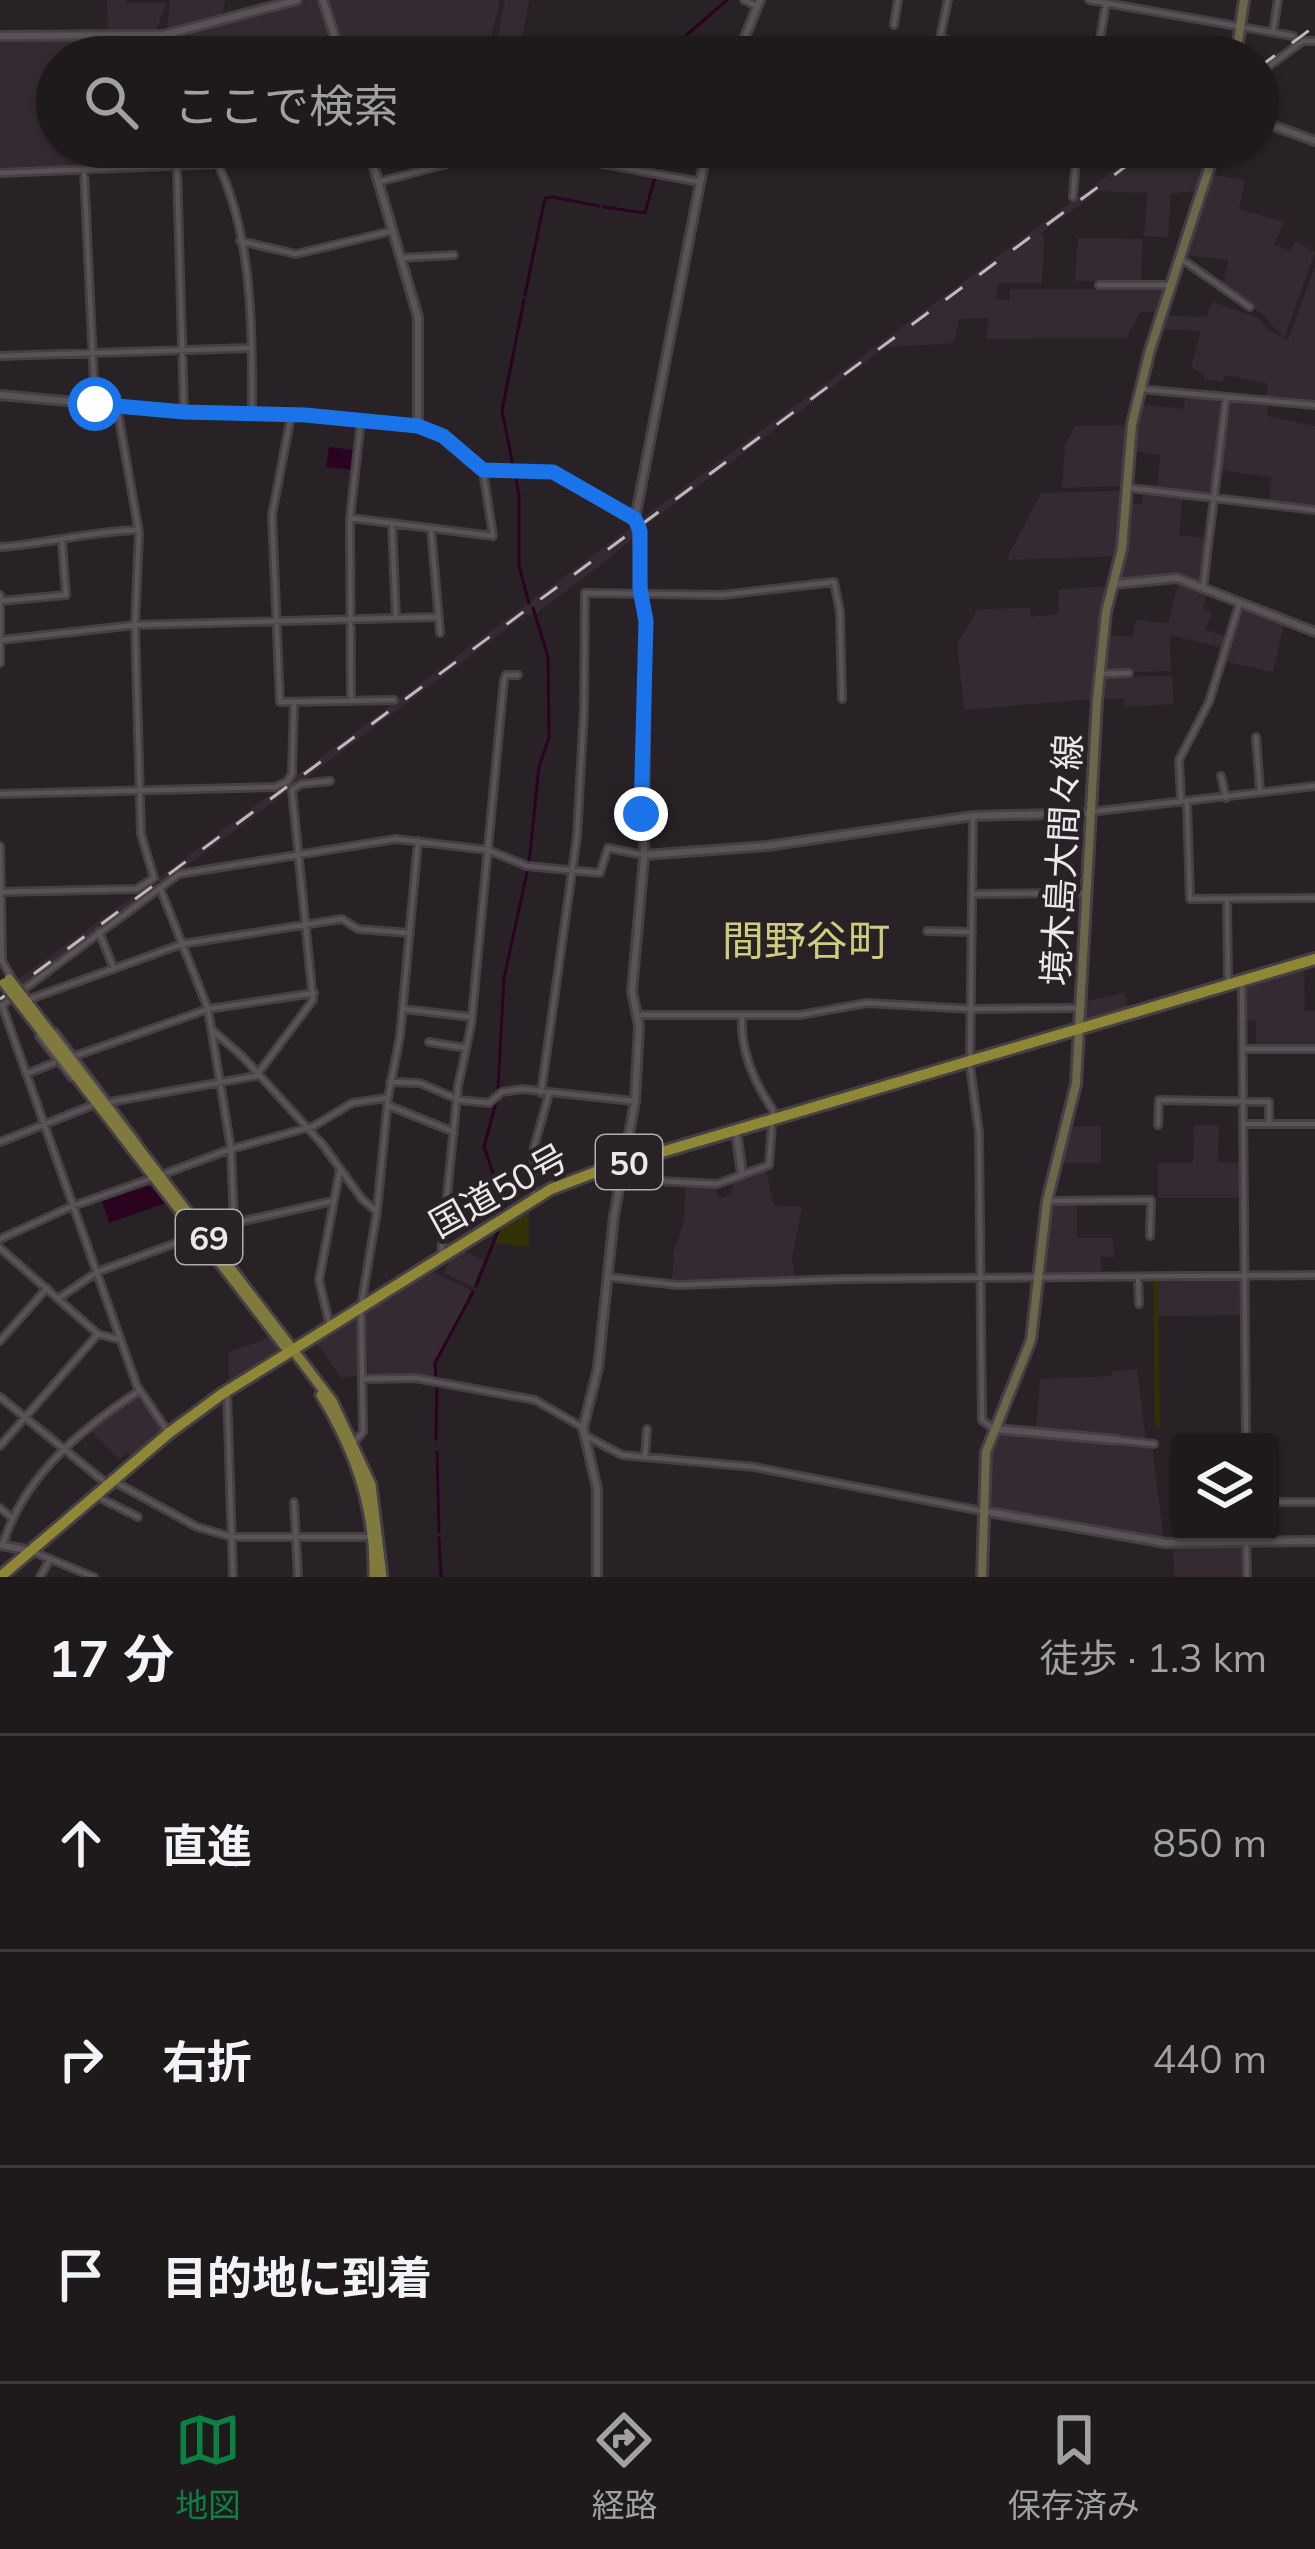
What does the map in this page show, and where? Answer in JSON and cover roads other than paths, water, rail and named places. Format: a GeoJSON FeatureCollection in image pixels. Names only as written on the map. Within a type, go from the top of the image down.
{"type":"FeatureCollection","features":[{"type":"Feature","properties":{"kind":"highway","name":"国道50号"},"geometry":{"type":"LineString","coordinates":[[0,1577],[169,1433],[227,1390],[533,1198],[568,1181],[1315,959]]}},
{"type":"Feature","properties":{"kind":"main road"},"geometry":{"type":"LineString","coordinates":[[1240,36],[1244,0]]}},
{"type":"Feature","properties":{"kind":"main road","name":"境木島大間々線"},"geometry":{"type":"LineString","coordinates":[[982,1577],[985,1460],[993,1428],[1028,1353],[1046,1201],[1075,1092],[1088,813],[1100,674],[1122,549],[1132,424],[1209,168]]}},
{"type":"Feature","properties":{"kind":"main road","name":"69"},"geometry":{"type":"LineString","coordinates":[[0,968],[3,983],[21,997],[332,1401],[354,1442],[374,1500],[378,1577]]}},
{"type":"Feature","properties":{"kind":"main road","name":"69"},"geometry":{"type":"LineString","coordinates":[[291,1350],[348,1443],[368,1503],[378,1577]]}},
{"type":"Feature","properties":{"kind":"street"},"geometry":{"type":"LineString","coordinates":[[0,35],[164,35],[298,0]]}},
{"type":"Feature","properties":{"kind":"street"},"geometry":{"type":"LineString","coordinates":[[323,0],[334,36]]}},
{"type":"Feature","properties":{"kind":"street"},"geometry":{"type":"LineString","coordinates":[[744,0],[758,3],[745,36]]}},
{"type":"Feature","properties":{"kind":"street"},"geometry":{"type":"LineString","coordinates":[[894,25],[898,0]]}},
{"type":"Feature","properties":{"kind":"street"},"geometry":{"type":"LineString","coordinates":[[940,36],[948,0]]}},
{"type":"Feature","properties":{"kind":"street"},"geometry":{"type":"LineString","coordinates":[[1089,0],[1293,36]]}},
{"type":"Feature","properties":{"kind":"street"},"geometry":{"type":"LineString","coordinates":[[1273,32],[1278,0]]}},
{"type":"Feature","properties":{"kind":"street"},"geometry":{"type":"LineString","coordinates":[[1100,36],[1106,3]]}},
{"type":"Feature","properties":{"kind":"street"},"geometry":{"type":"LineString","coordinates":[[1279,59],[1303,41],[1315,41]]}},
{"type":"Feature","properties":{"kind":"street"},"geometry":{"type":"LineString","coordinates":[[1279,128],[1315,141]]}},
{"type":"Feature","properties":{"kind":"street"},"geometry":{"type":"LineString","coordinates":[[0,173],[178,168],[184,412]]}},
{"type":"Feature","properties":{"kind":"street"},"geometry":{"type":"LineString","coordinates":[[219,168],[233,200],[240,241],[252,415]]}},
{"type":"Feature","properties":{"kind":"street"},"geometry":{"type":"LineString","coordinates":[[374,168],[418,317],[418,426]]}},
{"type":"Feature","properties":{"kind":"street"},"geometry":{"type":"LineString","coordinates":[[378,182],[432,168]]}},
{"type":"Feature","properties":{"kind":"street"},"geometry":{"type":"LineString","coordinates":[[625,168],[700,182]]}},
{"type":"Feature","properties":{"kind":"street"},"geometry":{"type":"LineString","coordinates":[[597,1577],[597,1490],[584,1431],[598,1368],[620,1179],[635,1101],[638,1016],[632,975],[644,856],[646,621],[640,531],[635,519],[703,168]]}},
{"type":"Feature","properties":{"kind":"street"},"geometry":{"type":"LineString","coordinates":[[1073,197],[1075,168]]}},
{"type":"Feature","properties":{"kind":"street"},"geometry":{"type":"LineString","coordinates":[[85,170],[95,404]]}},
{"type":"Feature","properties":{"kind":"street"},"geometry":{"type":"LineString","coordinates":[[240,241],[296,254],[392,231]]}},
{"type":"Feature","properties":{"kind":"street"},"geometry":{"type":"LineString","coordinates":[[400,258],[454,255]]}},
{"type":"Feature","properties":{"kind":"street"},"geometry":{"type":"LineString","coordinates":[[1180,259],[1250,308]]}},
{"type":"Feature","properties":{"kind":"street"},"geometry":{"type":"LineString","coordinates":[[1099,285],[1172,285]]}},
{"type":"Feature","properties":{"kind":"street"},"geometry":{"type":"LineString","coordinates":[[0,356],[250,348]]}},
{"type":"Feature","properties":{"kind":"street"},"geometry":{"type":"LineString","coordinates":[[1139,389],[1315,405]]}},
{"type":"Feature","properties":{"kind":"street"},"geometry":{"type":"LineString","coordinates":[[0,395],[418,426],[443,436],[483,470],[553,472],[635,519]]}},
{"type":"Feature","properties":{"kind":"street"},"geometry":{"type":"LineString","coordinates":[[1203,587],[1226,398]]}},
{"type":"Feature","properties":{"kind":"street"},"geometry":{"type":"LineString","coordinates":[[1,892],[137,889],[151,880],[141,834],[135,626],[138,530],[117,406]]}},
{"type":"Feature","properties":{"kind":"street"},"geometry":{"type":"LineString","coordinates":[[292,415],[272,515],[280,703],[394,700]]}},
{"type":"Feature","properties":{"kind":"street"},"geometry":{"type":"LineString","coordinates":[[351,700],[350,518],[362,420]]}},
{"type":"Feature","properties":{"kind":"street"},"geometry":{"type":"LineString","coordinates":[[350,518],[493,536],[483,470]]}},
{"type":"Feature","properties":{"kind":"street"},"geometry":{"type":"LineString","coordinates":[[1127,488],[1315,510]]}},
{"type":"Feature","properties":{"kind":"street"},"geometry":{"type":"LineString","coordinates":[[392,524],[396,618]]}},
{"type":"Feature","properties":{"kind":"street"},"geometry":{"type":"LineString","coordinates":[[431,529],[440,634]]}},
{"type":"Feature","properties":{"kind":"street"},"geometry":{"type":"LineString","coordinates":[[0,548],[62,541],[98,531],[138,530]]}},
{"type":"Feature","properties":{"kind":"street"},"geometry":{"type":"LineString","coordinates":[[0,663],[0,599],[66,595],[62,541]]}},
{"type":"Feature","properties":{"kind":"street"},"geometry":{"type":"LineString","coordinates":[[1114,584],[1173,577],[1315,632]]}},
{"type":"Feature","properties":{"kind":"street"},"geometry":{"type":"LineString","coordinates":[[533,1198],[534,1148],[573,871],[584,710],[585,593],[722,595],[834,582],[842,699]]}},
{"type":"Feature","properties":{"kind":"street"},"geometry":{"type":"LineString","coordinates":[[1240,602],[1209,702],[1179,760],[1189,897],[1315,898]]}},
{"type":"Feature","properties":{"kind":"street"},"geometry":{"type":"LineString","coordinates":[[1,640],[135,626],[439,617]]}},
{"type":"Feature","properties":{"kind":"street"},"geometry":{"type":"LineString","coordinates":[[1100,674],[1130,674]]}},
{"type":"Feature","properties":{"kind":"street"},"geometry":{"type":"LineString","coordinates":[[441,1255],[457,1099],[472,1017],[504,680],[506,675],[518,675]]}},
{"type":"Feature","properties":{"kind":"street"},"geometry":{"type":"LineString","coordinates":[[0,794],[248,790],[287,782],[292,774],[294,702]]}},
{"type":"Feature","properties":{"kind":"street"},"geometry":{"type":"LineString","coordinates":[[1256,736],[1260,793]]}},
{"type":"Feature","properties":{"kind":"street"},"geometry":{"type":"LineString","coordinates":[[1222,776],[1226,798]]}},
{"type":"Feature","properties":{"kind":"street"},"geometry":{"type":"LineString","coordinates":[[110,1102],[258,1074],[313,1000],[292,790],[330,781]]}},
{"type":"Feature","properties":{"kind":"street"},"geometry":{"type":"LineString","coordinates":[[21,997],[179,874],[299,854],[396,839],[488,850],[527,866],[602,873],[608,848],[644,856],[767,846],[973,816],[1088,813],[1315,785]]}},
{"type":"Feature","properties":{"kind":"street"},"geometry":{"type":"LineString","coordinates":[[973,816],[971,1062],[979,1123],[982,1420],[993,1428],[1154,1444]]}},
{"type":"Feature","properties":{"kind":"street"},"geometry":{"type":"LineString","coordinates":[[354,1442],[363,1432],[361,1306],[403,1009],[418,842]]}},
{"type":"Feature","properties":{"kind":"street"},"geometry":{"type":"LineString","coordinates":[[0,847],[2,963],[14,980],[3,983]]}},
{"type":"Feature","properties":{"kind":"street"},"geometry":{"type":"LineString","coordinates":[[160,888],[208,1009],[231,1149],[234,1223]]}},
{"type":"Feature","properties":{"kind":"street"},"geometry":{"type":"LineString","coordinates":[[973,894],[1086,893]]}},
{"type":"Feature","properties":{"kind":"street"},"geometry":{"type":"LineString","coordinates":[[1227,899],[1243,1049],[1246,1433]]}},
{"type":"Feature","properties":{"kind":"street"},"geometry":{"type":"LineString","coordinates":[[169,1433],[139,1390],[1,1006],[182,944],[342,919],[358,929],[410,933]]}},
{"type":"Feature","properties":{"kind":"street"},"geometry":{"type":"LineString","coordinates":[[927,931],[972,932]]}},
{"type":"Feature","properties":{"kind":"street"},"geometry":{"type":"LineString","coordinates":[[99,932],[114,969]]}},
{"type":"Feature","properties":{"kind":"street"},"geometry":{"type":"LineString","coordinates":[[74,1056],[208,1009],[314,993]]}},
{"type":"Feature","properties":{"kind":"street"},"geometry":{"type":"LineString","coordinates":[[21,997],[133,1131],[135,1147]]}},
{"type":"Feature","properties":{"kind":"street"},"geometry":{"type":"LineString","coordinates":[[21,997],[59,1062],[135,1147]]}},
{"type":"Feature","properties":{"kind":"street"},"geometry":{"type":"LineString","coordinates":[[638,1016],[800,1015],[867,1003],[1081,1008]]}},
{"type":"Feature","properties":{"kind":"street"},"geometry":{"type":"LineString","coordinates":[[403,1009],[472,1017]]}},
{"type":"Feature","properties":{"kind":"street"},"geometry":{"type":"LineString","coordinates":[[620,1179],[713,1184],[769,1165],[775,1119],[742,1049],[742,1016]]}},
{"type":"Feature","properties":{"kind":"street"},"geometry":{"type":"LineString","coordinates":[[212,1030],[258,1074],[367,1205],[377,1211]]}},
{"type":"Feature","properties":{"kind":"street"},"geometry":{"type":"LineString","coordinates":[[429,1042],[466,1048]]}},
{"type":"Feature","properties":{"kind":"street"},"geometry":{"type":"LineString","coordinates":[[1243,1049],[1315,1049]]}},
{"type":"Feature","properties":{"kind":"street"},"geometry":{"type":"LineString","coordinates":[[26,1074],[59,1062]]}},
{"type":"Feature","properties":{"kind":"street"},"geometry":{"type":"LineString","coordinates":[[390,1082],[420,1083],[457,1099],[489,1103],[507,1091],[635,1101]]}},
{"type":"Feature","properties":{"kind":"street"},"geometry":{"type":"LineString","coordinates":[[1158,1125],[1159,1100],[1269,1102],[1269,1124]]}},
{"type":"Feature","properties":{"kind":"street"},"geometry":{"type":"LineString","coordinates":[[121,1340],[98,1334],[0,1244],[74,1206],[231,1149],[306,1128],[352,1103],[387,1102],[454,1132]]}},
{"type":"Feature","properties":{"kind":"street"},"geometry":{"type":"LineString","coordinates":[[0,1142],[93,1105]]}},
{"type":"Feature","properties":{"kind":"street"},"geometry":{"type":"LineString","coordinates":[[1244,1124],[1315,1124]]}},
{"type":"Feature","properties":{"kind":"street"},"geometry":{"type":"LineString","coordinates":[[736,1131],[742,1174]]}},
{"type":"Feature","properties":{"kind":"street"},"geometry":{"type":"LineString","coordinates":[[331,1325],[319,1280],[340,1169]]}},
{"type":"Feature","properties":{"kind":"street"},"geometry":{"type":"LineString","coordinates":[[1046,1201],[1151,1200],[1150,1236]]}},
{"type":"Feature","properties":{"kind":"street"},"geometry":{"type":"LineString","coordinates":[[59,1298],[97,1272],[202,1234],[333,1201]]}},
{"type":"Feature","properties":{"kind":"street"},"geometry":{"type":"LineString","coordinates":[[607,1276],[678,1285],[1315,1275]]}},
{"type":"Feature","properties":{"kind":"street"},"geometry":{"type":"LineString","coordinates":[[1138,1276],[1139,1304]]}},
{"type":"Feature","properties":{"kind":"street"},"geometry":{"type":"LineString","coordinates":[[0,1341],[47,1288]]}},
{"type":"Feature","properties":{"kind":"street"},"geometry":{"type":"LineString","coordinates":[[0,1446],[98,1334]]}},
{"type":"Feature","properties":{"kind":"street"},"geometry":{"type":"LineString","coordinates":[[363,1379],[427,1380],[535,1400],[619,1454],[754,1467],[1160,1542],[1315,1541]]}},
{"type":"Feature","properties":{"kind":"street"},"geometry":{"type":"LineString","coordinates":[[94,1577],[31,1551],[1,1545],[24,1495],[63,1451],[139,1390]]}},
{"type":"Feature","properties":{"kind":"street"},"geometry":{"type":"LineString","coordinates":[[227,1390],[233,1577]]}},
{"type":"Feature","properties":{"kind":"street"},"geometry":{"type":"LineString","coordinates":[[0,1397],[63,1451],[111,1483],[197,1527],[232,1537],[373,1537]]}},
{"type":"Feature","properties":{"kind":"street"},"geometry":{"type":"LineString","coordinates":[[645,1456],[646,1429]]}},
{"type":"Feature","properties":{"kind":"street"},"geometry":{"type":"LineString","coordinates":[[96,1496],[138,1517]]}},
{"type":"Feature","properties":{"kind":"street"},"geometry":{"type":"LineString","coordinates":[[294,1502],[298,1577]]}},
{"type":"Feature","properties":{"kind":"street"},"geometry":{"type":"LineString","coordinates":[[1279,1502],[1315,1502]]}},
{"type":"Feature","properties":{"kind":"street"},"geometry":{"type":"LineString","coordinates":[[0,1508],[11,1517]]}},
{"type":"Feature","properties":{"kind":"street"},"geometry":{"type":"LineString","coordinates":[[1247,1542],[1247,1577]]}},
{"type":"Feature","properties":{"kind":"street"},"geometry":{"type":"LineString","coordinates":[[40,1577],[50,1559]]}},
{"type":"Feature","properties":{"kind":"waterway"},"geometry":{"type":"LineString","coordinates":[[685,36],[727,0]]}},
{"type":"Feature","properties":{"kind":"waterway"},"geometry":{"type":"LineString","coordinates":[[604,207],[645,213],[655,177]]}},
{"type":"Feature","properties":{"kind":"waterway"},"geometry":{"type":"LineString","coordinates":[[525,295],[545,198],[599,206]]}},
{"type":"Feature","properties":{"kind":"waterway"},"geometry":{"type":"LineString","coordinates":[[524,300],[502,411],[519,495],[519,566],[529,603]]}},
{"type":"Feature","properties":{"kind":"waterway"},"geometry":{"type":"LineString","coordinates":[[529,863],[539,766],[549,738],[548,657],[533,608]]}},
{"type":"Feature","properties":{"kind":"waterway"},"geometry":{"type":"LineString","coordinates":[[498,1088],[504,978],[528,868]]}},
{"type":"Feature","properties":{"kind":"waterway"},"geometry":{"type":"LineString","coordinates":[[496,1102],[484,1147],[506,1210]]}},
{"type":"Feature","properties":{"kind":"waterway"},"geometry":{"type":"LineString","coordinates":[[476,1286],[500,1226]]}},
{"type":"Feature","properties":{"kind":"waterway"},"geometry":{"type":"LineString","coordinates":[[436,1378],[435,1363],[473,1292]]}},
{"type":"Feature","properties":{"kind":"waterway"},"geometry":{"type":"LineString","coordinates":[[436,1439],[437,1384]]}},
{"type":"Feature","properties":{"kind":"waterway"},"geometry":{"type":"LineString","coordinates":[[437,1452],[439,1532]]}},
{"type":"Feature","properties":{"kind":"waterway"},"geometry":{"type":"LineString","coordinates":[[439,1538],[441,1577]]}},
{"type":"Feature","properties":{"kind":"railway"},"geometry":{"type":"LineString","coordinates":[[1279,53],[1315,26]]}},
{"type":"Feature","properties":{"kind":"railway"},"geometry":{"type":"LineString","coordinates":[[0,999],[1124,168]]}},
{"type":"Feature","properties":{"kind":"district","name":"間野谷町"},"geometry":{"type":"Point","coordinates":[806,940]}}]}
